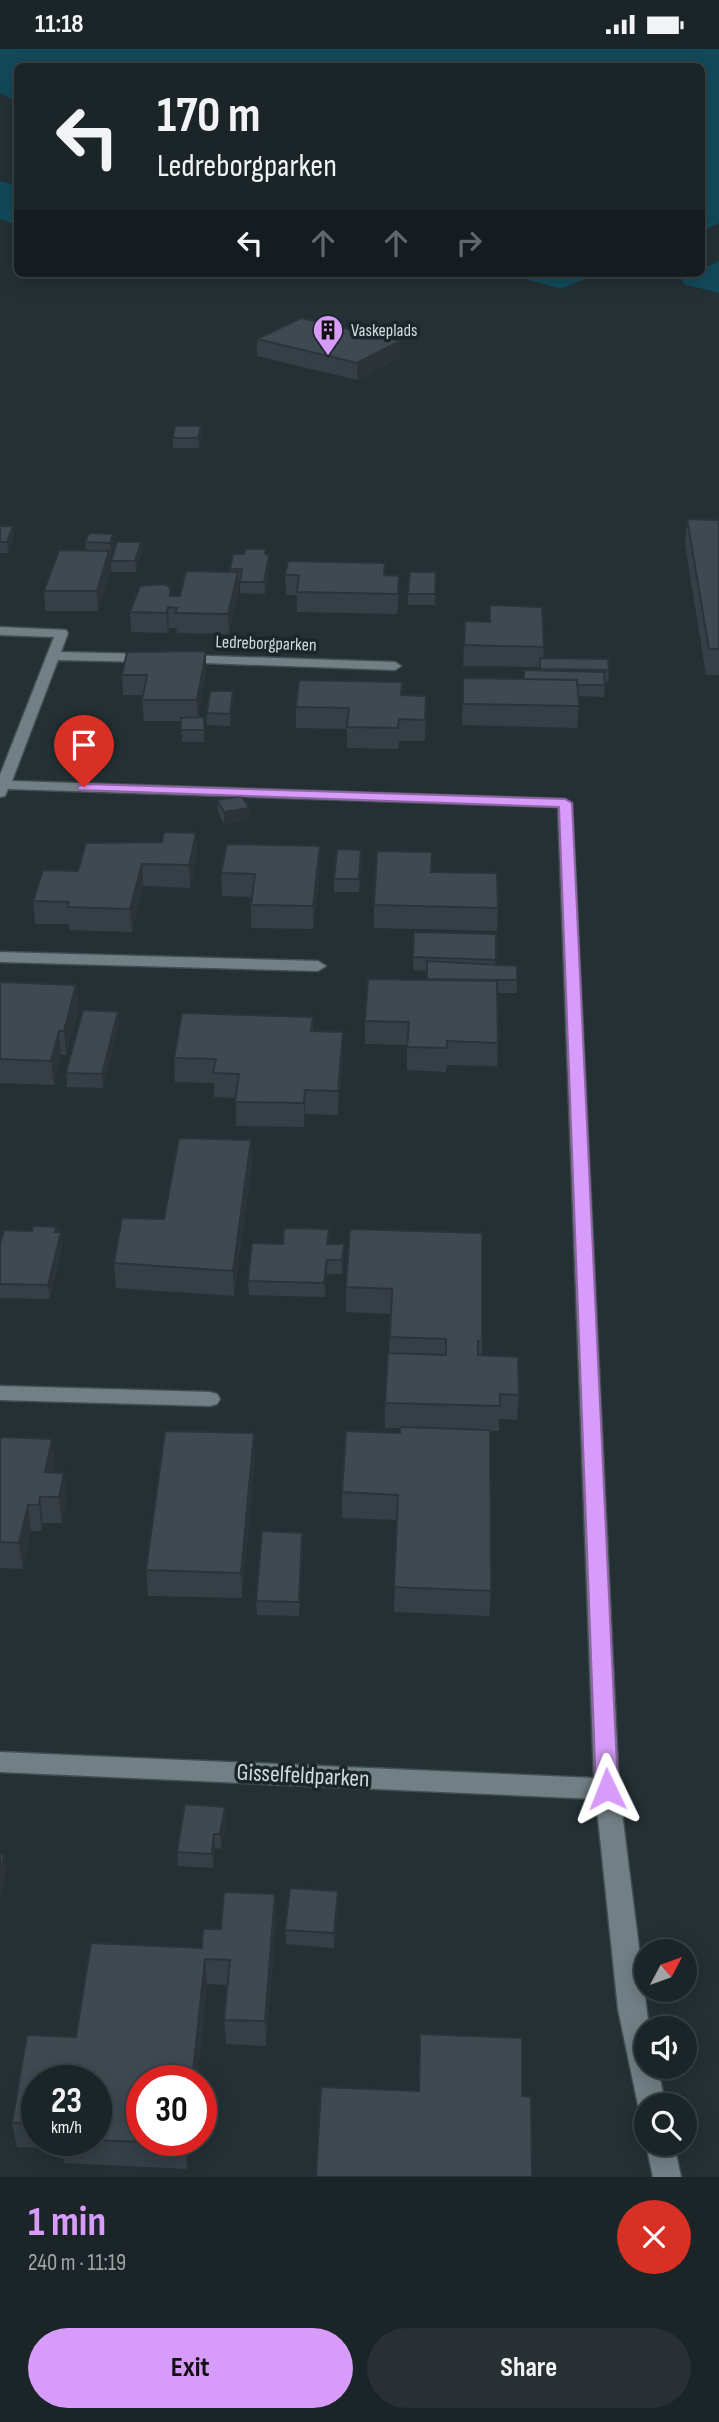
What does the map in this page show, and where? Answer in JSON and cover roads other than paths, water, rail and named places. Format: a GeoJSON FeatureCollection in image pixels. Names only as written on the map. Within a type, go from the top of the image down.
{"type":"FeatureCollection","features":[{"type":"Feature","properties":{"kind":"street"},"geometry":{"type":"LineString","coordinates":[[0,631],[62,632],[2,789],[565,803],[607,1789],[631,2009],[649,2093]]}},
{"type":"Feature","properties":{"kind":"street","name":"Ledreborgparken"},"geometry":{"type":"LineString","coordinates":[[53,656],[395,666]]}},
{"type":"Feature","properties":{"kind":"street"},"geometry":{"type":"LineString","coordinates":[[0,957],[318,966]]}},
{"type":"Feature","properties":{"kind":"street"},"geometry":{"type":"LineString","coordinates":[[0,1393],[210,1399]]}},
{"type":"Feature","properties":{"kind":"street","name":"Gisselfeldparken"},"geometry":{"type":"LineString","coordinates":[[0,1762],[607,1789]]}},
{"type":"Feature","properties":{"kind":"street"},"geometry":{"type":"LineString","coordinates":[[663,2156],[667,2177]]}},
{"type":"Feature","properties":{"kind":"place","name":"Vaskeplads"},"geometry":{"type":"Point","coordinates":[328,357]}}]}
